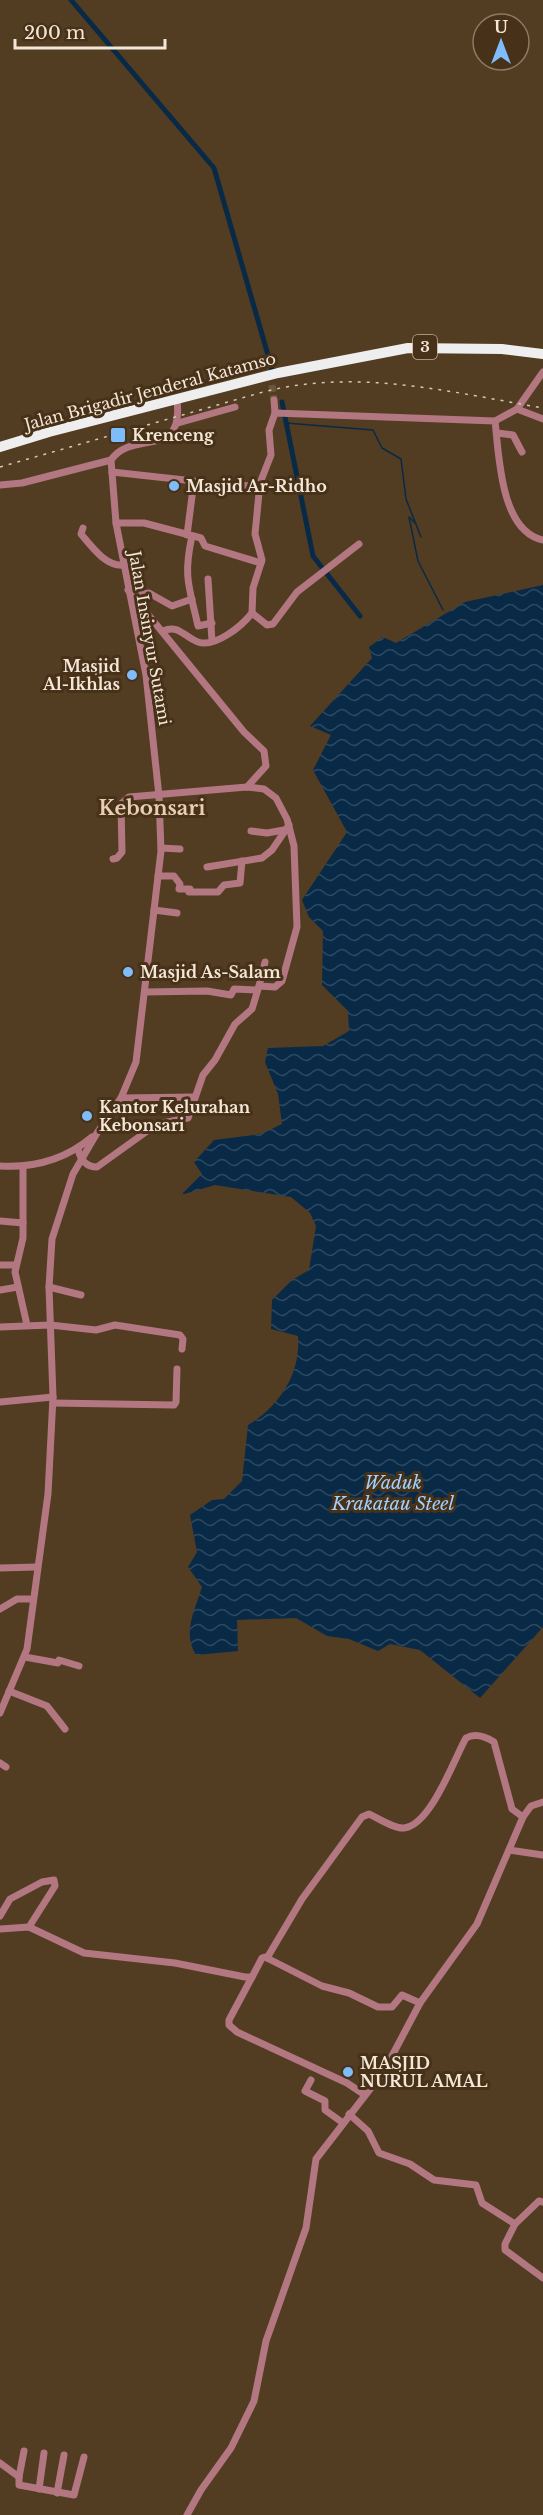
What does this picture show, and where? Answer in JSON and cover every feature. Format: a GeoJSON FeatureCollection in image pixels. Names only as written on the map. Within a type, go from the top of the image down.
{"type":"FeatureCollection","features":[{"type":"Feature","properties":{"kind":"highway","name":"Jalan Brigadir Jenderal Katamso"},"geometry":{"type":"LineString","coordinates":[[0,447],[49,432],[274,377],[308,366],[423,347],[502,349],[543,354]]}},
{"type":"Feature","properties":{"kind":"street"},"geometry":{"type":"LineString","coordinates":[[282,413],[495,421],[517,409],[543,372]]}},
{"type":"Feature","properties":{"kind":"street"},"geometry":{"type":"LineString","coordinates":[[274,400],[282,413]]}},
{"type":"Feature","properties":{"kind":"street"},"geometry":{"type":"LineString","coordinates":[[0,485],[21,483],[111,460],[122,450],[164,437],[175,430],[178,423],[177,401]]}},
{"type":"Feature","properties":{"kind":"street"},"geometry":{"type":"LineString","coordinates":[[178,423],[235,407]]}},
{"type":"Feature","properties":{"kind":"street"},"geometry":{"type":"LineString","coordinates":[[517,409],[543,419]]}},
{"type":"Feature","properties":{"kind":"street"},"geometry":{"type":"LineString","coordinates":[[163,631],[174,629],[199,642],[213,641],[234,630],[252,613],[252,588],[262,555],[255,534],[260,487],[271,455],[269,430],[282,413]]}},
{"type":"Feature","properties":{"kind":"street"},"geometry":{"type":"LineString","coordinates":[[495,421],[500,474],[511,506],[527,532],[543,540]]}},
{"type":"Feature","properties":{"kind":"street"},"geometry":{"type":"LineString","coordinates":[[497,433],[513,435],[522,452]]}},
{"type":"Feature","properties":{"kind":"street","name":"Jalan Insinyur Sutami"},"geometry":{"type":"LineString","coordinates":[[0,1713],[25,1657],[48,1494],[53,1400],[49,1287],[52,1239],[69,1186],[81,1159],[121,1098],[137,1056],[161,848],[159,796],[146,675],[132,593],[116,523],[111,460]]}},
{"type":"Feature","properties":{"kind":"street"},"geometry":{"type":"LineString","coordinates":[[112,472],[194,482],[186,574],[198,626],[212,623]]}},
{"type":"Feature","properties":{"kind":"street"},"geometry":{"type":"LineString","coordinates":[[239,485],[260,487]]}},
{"type":"Feature","properties":{"kind":"street"},"geometry":{"type":"LineString","coordinates":[[116,523],[144,523],[202,538],[205,546],[261,563]]}},
{"type":"Feature","properties":{"kind":"street"},"geometry":{"type":"LineString","coordinates":[[83,528],[81,534],[108,561],[114,566],[124,565]]}},
{"type":"Feature","properties":{"kind":"street"},"geometry":{"type":"LineString","coordinates":[[252,613],[267,625],[273,624],[289,601],[308,583],[359,544]]}},
{"type":"Feature","properties":{"kind":"street"},"geometry":{"type":"LineString","coordinates":[[208,579],[213,641]]}},
{"type":"Feature","properties":{"kind":"street"},"geometry":{"type":"LineString","coordinates":[[132,593],[149,593],[172,606],[192,599]]}},
{"type":"Feature","properties":{"kind":"street"},"geometry":{"type":"LineString","coordinates":[[132,593],[244,732],[264,751],[266,766],[247,788]]}},
{"type":"Feature","properties":{"kind":"street"},"geometry":{"type":"LineString","coordinates":[[113,859],[122,852],[121,804],[129,797],[247,788],[260,788],[270,793],[282,806],[294,846],[297,927],[282,981],[275,987],[234,989],[231,995],[207,992],[145,992]]}},
{"type":"Feature","properties":{"kind":"street"},"geometry":{"type":"LineString","coordinates":[[251,831],[267,833],[287,828]]}},
{"type":"Feature","properties":{"kind":"street"},"geometry":{"type":"LineString","coordinates":[[207,867],[268,854],[287,828]]}},
{"type":"Feature","properties":{"kind":"street"},"geometry":{"type":"LineString","coordinates":[[161,848],[180,849]]}},
{"type":"Feature","properties":{"kind":"street"},"geometry":{"type":"LineString","coordinates":[[158,876],[174,876],[180,884],[179,889],[190,889],[189,892],[218,892],[224,885],[240,883],[242,861]]}},
{"type":"Feature","properties":{"kind":"street"},"geometry":{"type":"LineString","coordinates":[[154,910],[177,913]]}},
{"type":"Feature","properties":{"kind":"street"},"geometry":{"type":"LineString","coordinates":[[78,1149],[81,1159],[93,1167],[100,1165],[157,1124],[186,1119],[203,1075],[215,1060],[235,1024],[252,1010],[265,962]]}},
{"type":"Feature","properties":{"kind":"street"},"geometry":{"type":"LineString","coordinates":[[121,1098],[195,1097]]}},
{"type":"Feature","properties":{"kind":"street"},"geometry":{"type":"LineString","coordinates":[[0,1166],[23,1167],[78,1149],[97,1132]]}},
{"type":"Feature","properties":{"kind":"street"},"geometry":{"type":"LineString","coordinates":[[23,1167],[22,1247],[15,1265],[27,1325]]}},
{"type":"Feature","properties":{"kind":"street"},"geometry":{"type":"LineString","coordinates":[[0,1221],[22,1223]]}},
{"type":"Feature","properties":{"kind":"street"},"geometry":{"type":"LineString","coordinates":[[0,1265],[15,1265]]}},
{"type":"Feature","properties":{"kind":"street"},"geometry":{"type":"LineString","coordinates":[[0,1290],[18,1287]]}},
{"type":"Feature","properties":{"kind":"street"},"geometry":{"type":"LineString","coordinates":[[49,1287],[81,1295]]}},
{"type":"Feature","properties":{"kind":"street"},"geometry":{"type":"LineString","coordinates":[[0,1327],[50,1324],[96,1330],[115,1325],[178,1335],[183,1339],[182,1349]]}},
{"type":"Feature","properties":{"kind":"street"},"geometry":{"type":"LineString","coordinates":[[0,1402],[53,1400],[174,1405],[177,1369]]}},
{"type":"Feature","properties":{"kind":"street"},"geometry":{"type":"LineString","coordinates":[[0,1568],[36,1567]]}},
{"type":"Feature","properties":{"kind":"street"},"geometry":{"type":"LineString","coordinates":[[0,1609],[17,1599],[33,1599]]}},
{"type":"Feature","properties":{"kind":"street"},"geometry":{"type":"LineString","coordinates":[[25,1657],[58,1664],[59,1660],[78,1666]]}},
{"type":"Feature","properties":{"kind":"street"},"geometry":{"type":"LineString","coordinates":[[0,1690],[47,1706],[65,1729]]}},
{"type":"Feature","properties":{"kind":"street"},"geometry":{"type":"LineString","coordinates":[[267,1958],[302,1899],[362,1817],[369,1814],[403,1828],[430,1810],[468,1736],[486,1737],[494,1742],[512,1809],[523,1817]]}},
{"type":"Feature","properties":{"kind":"street"},"geometry":{"type":"LineString","coordinates":[[187,2515],[201,2490],[231,2448],[254,2401],[266,2341],[306,2228],[316,2160],[388,2064],[420,2003],[477,1924],[523,1817],[531,1806],[543,1802]]}},
{"type":"Feature","properties":{"kind":"street"},"geometry":{"type":"LineString","coordinates":[[509,1850],[543,1855]]}},
{"type":"Feature","properties":{"kind":"street"},"geometry":{"type":"LineString","coordinates":[[0,1916],[10,1899],[42,1882],[54,1880],[55,1886],[29,1926]]}},
{"type":"Feature","properties":{"kind":"street"},"geometry":{"type":"LineString","coordinates":[[0,1929],[29,1926],[84,1953],[175,1963],[252,1977]]}},
{"type":"Feature","properties":{"kind":"street"},"geometry":{"type":"LineString","coordinates":[[365,2095],[347,2083],[237,2032],[229,2025],[229,2020],[262,1958],[267,1958],[322,1986],[349,1993],[378,2007],[392,2007],[402,1995],[420,2003]]}},
{"type":"Feature","properties":{"kind":"street"},"geometry":{"type":"LineString","coordinates":[[311,2080],[305,2091],[325,2101],[325,2110],[343,2124]]}},
{"type":"Feature","properties":{"kind":"street"},"geometry":{"type":"LineString","coordinates":[[350,2114],[368,2131],[379,2153],[410,2164],[434,2180],[476,2185],[482,2203],[515,2224]]}},
{"type":"Feature","properties":{"kind":"street"},"geometry":{"type":"LineString","coordinates":[[543,2202],[539,2201],[515,2224],[505,2244],[506,2250],[543,2277]]}},
{"type":"Feature","properties":{"kind":"street"},"geometry":{"type":"LineString","coordinates":[[24,2451],[19,2485],[57,2493],[76,2494],[84,2457]]}},
{"type":"Feature","properties":{"kind":"street"},"geometry":{"type":"LineString","coordinates":[[39,2489],[44,2453]]}},
{"type":"Feature","properties":{"kind":"street"},"geometry":{"type":"LineString","coordinates":[[57,2493],[64,2455]]}},
{"type":"Feature","properties":{"kind":"street"},"geometry":{"type":"LineString","coordinates":[[0,2463],[19,2477]]}},
{"type":"Feature","properties":{"kind":"water","name":"Waduk Krakatau Steel"},"geometry":{"type":"Polygon","coordinates":[[[543,585],[543,1627],[480,1698],[420,1650],[390,1644],[378,1651],[349,1639],[327,1636],[296,1618],[237,1620],[238,1651],[196,1655],[192,1647],[190,1630],[202,1587],[188,1567],[197,1552],[190,1515],[212,1500],[224,1499],[242,1481],[248,1425],[279,1398],[292,1375],[298,1350],[298,1336],[271,1329],[272,1300],[292,1280],[309,1270],[316,1226],[310,1213],[291,1197],[215,1185],[181,1195],[202,1174],[194,1162],[214,1140],[261,1134],[282,1124],[278,1094],[265,1062],[268,1048],[323,1046],[349,1031],[348,1011],[322,985],[323,931],[309,917],[302,900],[347,832],[313,770],[331,735],[310,726],[372,658],[369,647],[383,637],[396,643],[465,602],[543,585]]]}},
{"type":"Feature","properties":{"kind":"waterway"},"geometry":{"type":"LineString","coordinates":[[71,0],[214,168],[272,369]]}},
{"type":"Feature","properties":{"kind":"waterway"},"geometry":{"type":"LineString","coordinates":[[282,402],[313,556],[360,616]]}},
{"type":"Feature","properties":{"kind":"waterway"},"geometry":{"type":"LineString","coordinates":[[286,423],[373,430],[382,448],[401,459],[406,499],[421,537]]}},
{"type":"Feature","properties":{"kind":"waterway"},"geometry":{"type":"LineString","coordinates":[[415,523],[409,517],[418,561],[443,610]]}},
{"type":"Feature","properties":{"kind":"tunnel"},"geometry":{"type":"LineString","coordinates":[[272,385],[274,400]]}},
{"type":"Feature","properties":{"kind":"railway"},"geometry":{"type":"LineString","coordinates":[[0,467],[263,392],[298,385],[333,382],[403,385],[543,408]]}},
{"type":"Feature","properties":{"kind":"place","name":"Krenceng"},"geometry":{"type":"Point","coordinates":[118,435]}},
{"type":"Feature","properties":{"kind":"place","name":"Masjid Ar-Ridho"},"geometry":{"type":"Point","coordinates":[174,486]}},
{"type":"Feature","properties":{"kind":"place","name":"Masjid Al-Ikhlas"},"geometry":{"type":"Point","coordinates":[132,675]}},
{"type":"Feature","properties":{"kind":"place","name":"Masjid As-Salam"},"geometry":{"type":"Point","coordinates":[128,972]}},
{"type":"Feature","properties":{"kind":"place","name":"Kantor Kelurahan Kebonsari"},"geometry":{"type":"Point","coordinates":[87,1116]}},
{"type":"Feature","properties":{"kind":"place","name":"MASJID NURUL AMAL"},"geometry":{"type":"Point","coordinates":[348,2072]}},
{"type":"Feature","properties":{"kind":"district","name":"Kebonsari"},"geometry":{"type":"Point","coordinates":[152,808]}}]}
